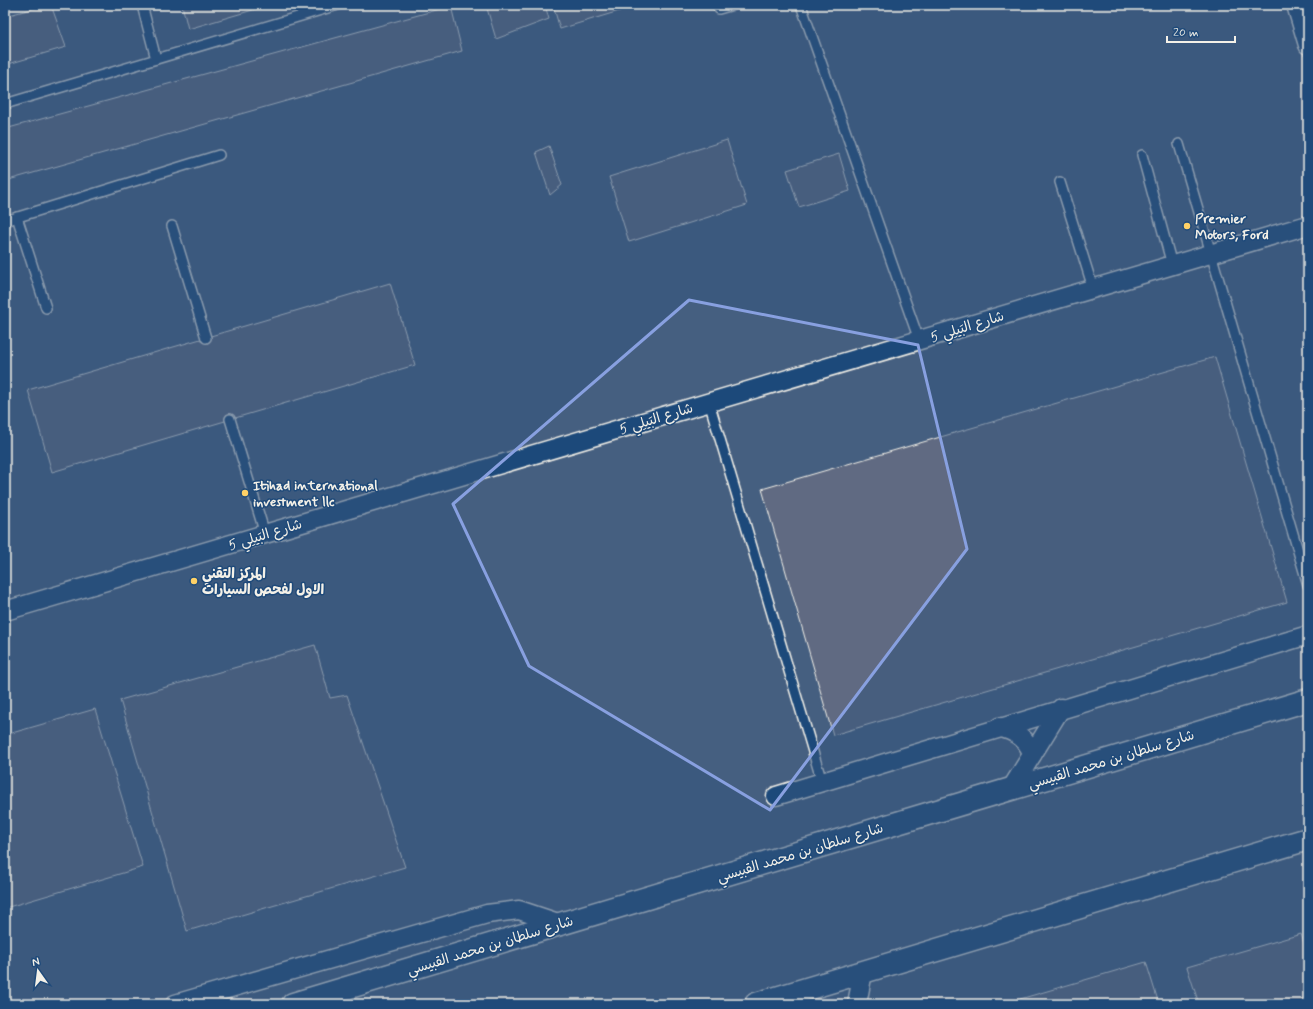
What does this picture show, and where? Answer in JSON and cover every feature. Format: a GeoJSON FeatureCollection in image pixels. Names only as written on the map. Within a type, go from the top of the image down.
{"type":"FeatureCollection","features":[{"type":"Feature","properties":{"kind":"main road","name":"شارع سلطان بن محمد القبيسي"},"geometry":{"type":"LineString","coordinates":[[293,1004],[1308,700]]}},
{"type":"Feature","properties":{"kind":"main road"},"geometry":{"type":"LineString","coordinates":[[756,1004],[797,999],[862,972],[1308,839]]}},
{"type":"Feature","properties":{"kind":"street"},"geometry":{"type":"LineString","coordinates":[[1296,5],[1308,45]]}},
{"type":"Feature","properties":{"kind":"street","name":"شارع البَيلِي 5"},"geometry":{"type":"LineString","coordinates":[[5,611],[1308,225]]}},
{"type":"Feature","properties":{"kind":"street"},"geometry":{"type":"LineString","coordinates":[[776,796],[1061,708],[1308,635]]}},
{"type":"Feature","properties":{"kind":"street"},"geometry":{"type":"LineString","coordinates":[[1011,789],[1061,708]]}},
{"type":"Feature","properties":{"kind":"street"},"geometry":{"type":"LineString","coordinates":[[999,727],[1021,736],[1031,748],[1032,755]]}},
{"type":"Feature","properties":{"kind":"street"},"geometry":{"type":"LineString","coordinates":[[175,1004],[487,914],[519,910],[561,924]]}},
{"type":"Feature","properties":{"kind":"street"},"geometry":{"type":"LineString","coordinates":[[857,1004],[862,972]]}},
{"type":"Feature","properties":{"kind":"lane"},"geometry":{"type":"LineString","coordinates":[[142,5],[156,59]]}},
{"type":"Feature","properties":{"kind":"lane"},"geometry":{"type":"LineString","coordinates":[[5,104],[338,5]]}},
{"type":"Feature","properties":{"kind":"lane"},"geometry":{"type":"LineString","coordinates":[[719,9],[733,5]]}},
{"type":"Feature","properties":{"kind":"lane"},"geometry":{"type":"LineString","coordinates":[[801,5],[919,340]]}},
{"type":"Feature","properties":{"kind":"lane"},"geometry":{"type":"LineString","coordinates":[[1179,144],[1308,585]]}},
{"type":"Feature","properties":{"kind":"lane"},"geometry":{"type":"LineString","coordinates":[[5,221],[219,155]]}},
{"type":"Feature","properties":{"kind":"lane"},"geometry":{"type":"LineString","coordinates":[[1142,155],[1172,265]]}},
{"type":"Feature","properties":{"kind":"lane"},"geometry":{"type":"LineString","coordinates":[[1060,182],[1093,288]]}},
{"type":"Feature","properties":{"kind":"lane"},"geometry":{"type":"LineString","coordinates":[[17,218],[46,308]]}},
{"type":"Feature","properties":{"kind":"lane"},"geometry":{"type":"LineString","coordinates":[[172,226],[206,338]]}},
{"type":"Feature","properties":{"kind":"lane"},"geometry":{"type":"LineString","coordinates":[[709,402],[822,782]]}},
{"type":"Feature","properties":{"kind":"lane"},"geometry":{"type":"LineString","coordinates":[[230,419],[265,534]]}},
{"type":"Feature","properties":{"kind":"highlighted area"},"geometry":{"type":"Polygon","coordinates":[[[689,300],[918,345],[967,549],[770,810],[529,666],[453,504],[689,300]]]}},
{"type":"Feature","properties":{"kind":"shaded area"},"geometry":{"type":"Polygon","coordinates":[[[5,5],[1308,5],[1308,1004],[5,1004],[5,5]]]}},
{"type":"Feature","properties":{"kind":"building"},"geometry":{"type":"Polygon","coordinates":[[[51,5],[66,47],[5,65],[5,16],[51,5]]]}},
{"type":"Feature","properties":{"kind":"building"},"geometry":{"type":"Polygon","coordinates":[[[182,5],[270,5],[188,29],[182,5]]]}},
{"type":"Feature","properties":{"kind":"building"},"geometry":{"type":"Polygon","coordinates":[[[486,5],[545,5],[549,19],[496,39],[486,5]]]}},
{"type":"Feature","properties":{"kind":"building"},"geometry":{"type":"Polygon","coordinates":[[[553,5],[639,5],[560,29],[553,5]]]}},
{"type":"Feature","properties":{"kind":"building"},"geometry":{"type":"Polygon","coordinates":[[[451,6],[462,51],[5,181],[5,129],[451,6]]]}},
{"type":"Feature","properties":{"kind":"building"},"geometry":{"type":"Polygon","coordinates":[[[727,140],[747,205],[629,242],[609,177],[727,140]]]}},
{"type":"Feature","properties":{"kind":"building"},"geometry":{"type":"Polygon","coordinates":[[[549,146],[562,185],[550,195],[536,152],[549,146]]]}},
{"type":"Feature","properties":{"kind":"building"},"geometry":{"type":"Polygon","coordinates":[[[839,154],[850,191],[799,207],[787,170],[839,154]]]}},
{"type":"Feature","properties":{"kind":"building"},"geometry":{"type":"Polygon","coordinates":[[[390,283],[415,365],[52,472],[28,390],[390,283]]]}},
{"type":"Feature","properties":{"kind":"building"},"geometry":{"type":"Polygon","coordinates":[[[1215,357],[1287,602],[833,735],[762,489],[1215,357]]]}},
{"type":"Feature","properties":{"kind":"building"},"geometry":{"type":"Polygon","coordinates":[[[315,645],[330,698],[347,695],[405,867],[187,931],[120,700],[315,645]]]}},
{"type":"Feature","properties":{"kind":"building"},"geometry":{"type":"Polygon","coordinates":[[[95,709],[143,867],[5,908],[5,735],[95,709]]]}},
{"type":"Feature","properties":{"kind":"building"},"geometry":{"type":"Polygon","coordinates":[[[1301,934],[1308,956],[1308,1004],[1199,1004],[1187,967],[1301,934]]]}},
{"type":"Feature","properties":{"kind":"building"},"geometry":{"type":"Polygon","coordinates":[[[1146,962],[1159,1004],[1022,1004],[1020,999],[1146,962]]]}},
{"type":"Feature","properties":{"kind":"place","name":"Premier Motors, Ford"},"geometry":{"type":"Point","coordinates":[1187,226]}},
{"type":"Feature","properties":{"kind":"place","name":"Itihad international investment llc"},"geometry":{"type":"Point","coordinates":[245,493]}},
{"type":"Feature","properties":{"kind":"place","name":"المركز التقني الاول لفحص السيارات"},"geometry":{"type":"Point","coordinates":[194,581]}}]}
